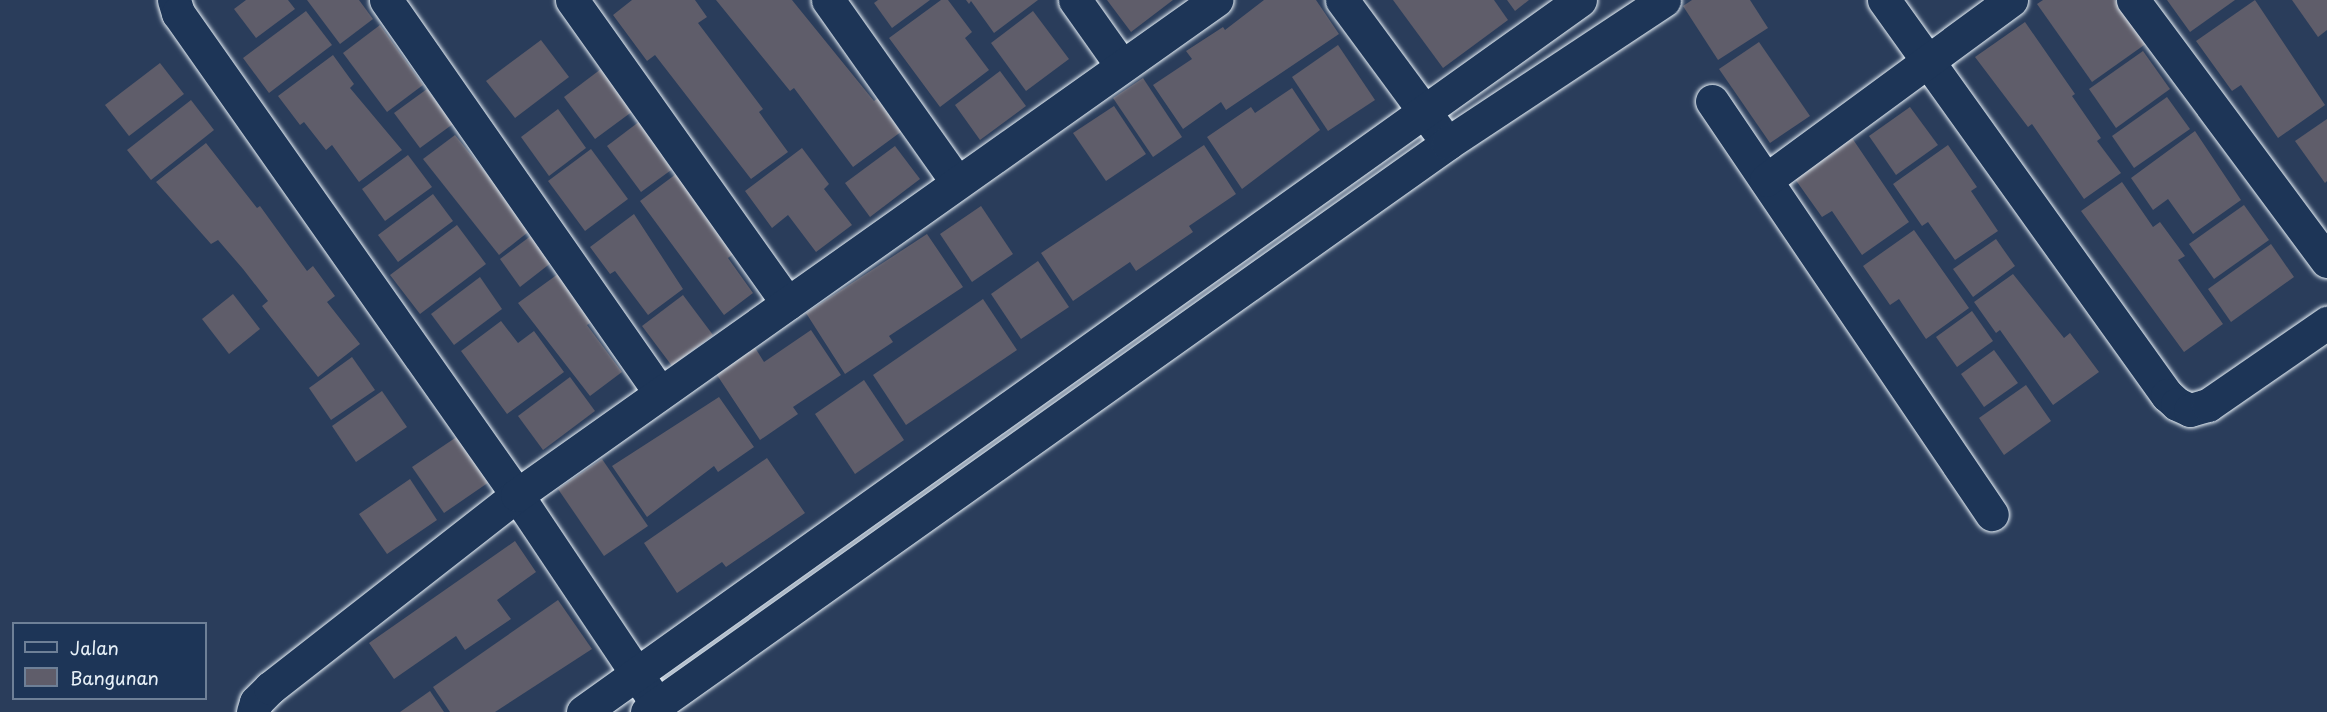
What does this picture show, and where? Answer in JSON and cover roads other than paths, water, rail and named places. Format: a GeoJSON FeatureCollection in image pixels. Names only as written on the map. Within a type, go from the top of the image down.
{"type":"FeatureCollection","features":[{"type":"Feature","properties":{"kind":"street"},"geometry":{"type":"LineString","coordinates":[[174,0],[178,13],[518,495],[636,674],[656,710],[1448,143],[1664,0]]}},
{"type":"Feature","properties":{"kind":"street"},"geometry":{"type":"LineString","coordinates":[[387,0],[660,393]]}},
{"type":"Feature","properties":{"kind":"street"},"geometry":{"type":"LineString","coordinates":[[572,0],[787,303]]}},
{"type":"Feature","properties":{"kind":"street"},"geometry":{"type":"LineString","coordinates":[[828,0],[957,182]]}},
{"type":"Feature","properties":{"kind":"street"},"geometry":{"type":"LineString","coordinates":[[1076,0],[1120,65]]}},
{"type":"Feature","properties":{"kind":"street"},"geometry":{"type":"LineString","coordinates":[[253,712],[256,702],[270,688],[518,495],[1120,65],[1216,0]]}},
{"type":"Feature","properties":{"kind":"street"},"geometry":{"type":"LineString","coordinates":[[1342,0],[1448,143]]}},
{"type":"Feature","properties":{"kind":"street"},"geometry":{"type":"LineString","coordinates":[[583,712],[1580,0]]}},
{"type":"Feature","properties":{"kind":"street"},"geometry":{"type":"LineString","coordinates":[[1884,0],[2167,395],[2177,404],[2190,410],[2208,405],[2327,323]]}},
{"type":"Feature","properties":{"kind":"street"},"geometry":{"type":"LineString","coordinates":[[1766,180],[2011,0]]}},
{"type":"Feature","properties":{"kind":"street"},"geometry":{"type":"LineString","coordinates":[[2133,0],[2327,261]]}},
{"type":"Feature","properties":{"kind":"street"},"geometry":{"type":"LineString","coordinates":[[1712,101],[1992,514]]}}]}
